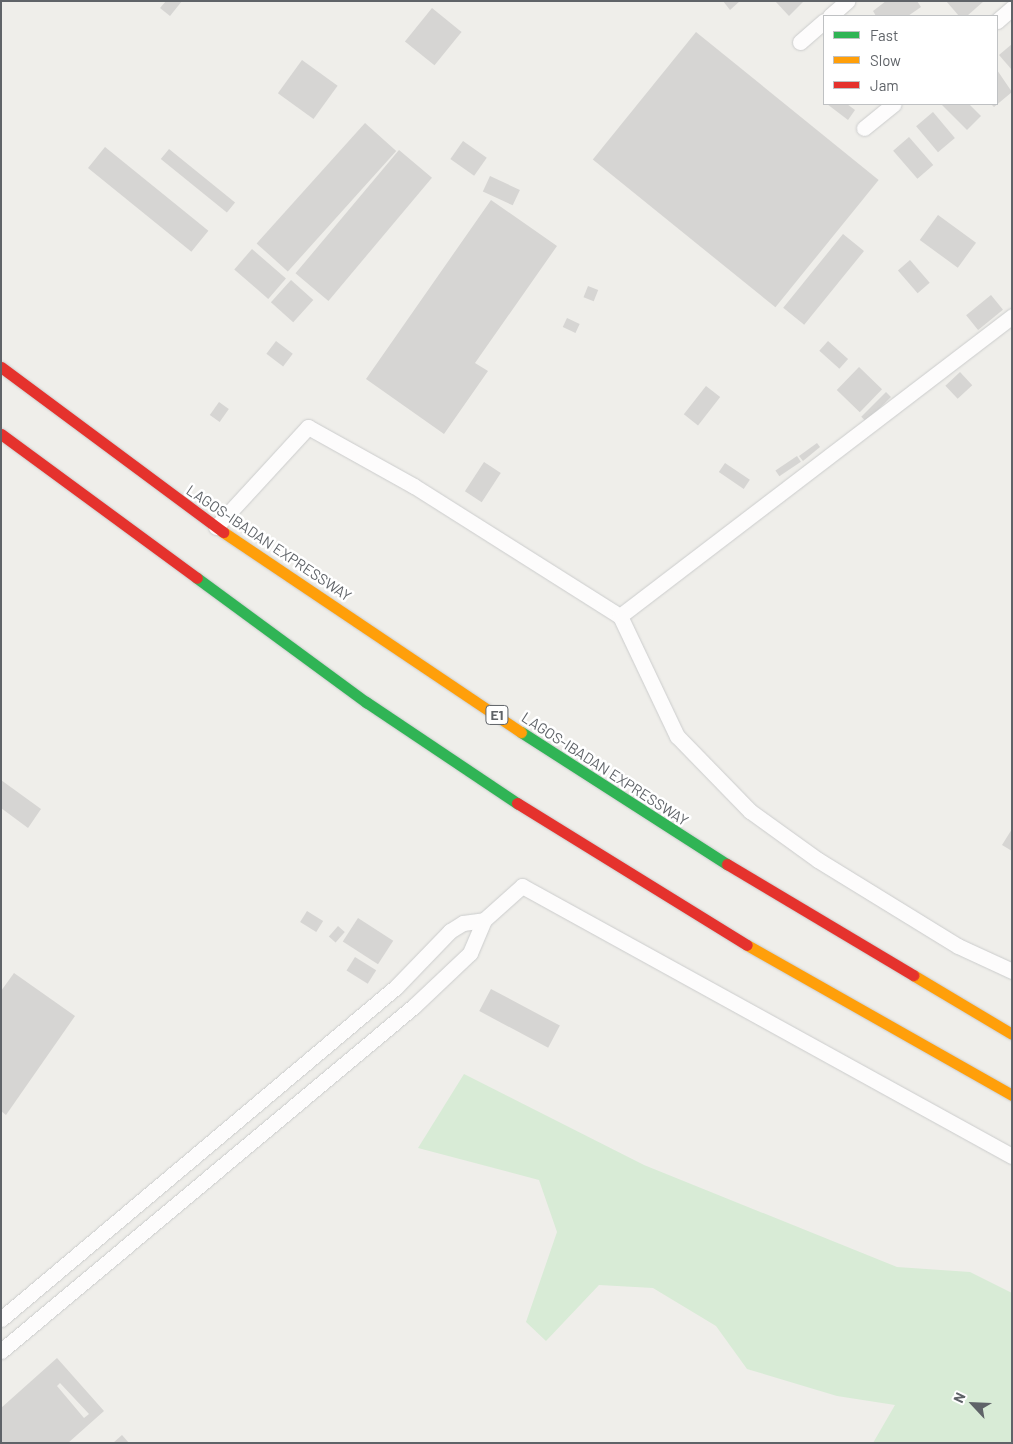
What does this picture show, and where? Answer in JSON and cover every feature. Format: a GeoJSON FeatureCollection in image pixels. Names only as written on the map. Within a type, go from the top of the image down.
{"type":"FeatureCollection","features":[{"type":"Feature","properties":{"kind":"highway","name":"LAGOS-IBADAN EXPRESSWAY"},"geometry":{"type":"LineString","coordinates":[[1,367],[216,527],[637,810],[1012,1034]]}},
{"type":"Feature","properties":{"kind":"highway"},"geometry":{"type":"LineString","coordinates":[[1,434],[366,702],[570,838],[873,1020],[1012,1095]]}},
{"type":"Feature","properties":{"kind":"street"},"geometry":{"type":"LineString","coordinates":[[831,15],[847,1]]}},
{"type":"Feature","properties":{"kind":"street"},"geometry":{"type":"LineString","coordinates":[[998,19],[1012,8]]}},
{"type":"Feature","properties":{"kind":"street"},"geometry":{"type":"LineString","coordinates":[[800,42],[823,22]]}},
{"type":"Feature","properties":{"kind":"street"},"geometry":{"type":"LineString","coordinates":[[864,128],[893,105]]}},
{"type":"Feature","properties":{"kind":"street"},"geometry":{"type":"LineString","coordinates":[[620,616],[1012,316]]}},
{"type":"Feature","properties":{"kind":"street"},"geometry":{"type":"LineString","coordinates":[[216,527],[308,427],[414,486],[620,616],[676,736],[737,800],[818,860],[958,946],[1012,971]]}},
{"type":"Feature","properties":{"kind":"street"},"geometry":{"type":"LineString","coordinates":[[1,1351],[414,1006],[470,953],[484,920],[522,886],[1012,1156]]}},
{"type":"Feature","properties":{"kind":"street"},"geometry":{"type":"LineString","coordinates":[[1,1319],[396,987],[450,931],[463,922],[484,920]]}},
{"type":"Feature","properties":{"kind":"green space"},"geometry":{"type":"Polygon","coordinates":[[[464,1074],[644,1165],[897,1267],[970,1272],[1012,1293],[1012,1443],[873,1443],[895,1405],[837,1396],[747,1369],[716,1326],[653,1288],[599,1285],[546,1341],[526,1322],[557,1232],[539,1180],[418,1148],[464,1074]]]}},
{"type":"Feature","properties":{"kind":"building"},"geometry":{"type":"Polygon","coordinates":[[[166,1],[182,1],[170,16],[160,8],[166,1]]]}},
{"type":"Feature","properties":{"kind":"building"},"geometry":{"type":"Polygon","coordinates":[[[723,1],[740,1],[730,10],[723,1]]]}},
{"type":"Feature","properties":{"kind":"building"},"geometry":{"type":"Polygon","coordinates":[[[775,1],[804,1],[789,16],[775,1]]]}},
{"type":"Feature","properties":{"kind":"building"},"geometry":{"type":"Polygon","coordinates":[[[886,1],[917,1],[921,7],[909,15],[875,15],[873,11],[886,1]]]}},
{"type":"Feature","properties":{"kind":"building"},"geometry":{"type":"Polygon","coordinates":[[[946,1],[984,1],[968,15],[958,15],[946,1]]]}},
{"type":"Feature","properties":{"kind":"building"},"geometry":{"type":"Polygon","coordinates":[[[432,8],[462,32],[434,65],[405,41],[432,8]]]}},
{"type":"Feature","properties":{"kind":"building"},"geometry":{"type":"Polygon","coordinates":[[[696,32],[879,180],[775,307],[593,159],[696,32]]]}},
{"type":"Feature","properties":{"kind":"building"},"geometry":{"type":"Polygon","coordinates":[[[1012,44],[1012,70],[999,55],[1012,44]]]}},
{"type":"Feature","properties":{"kind":"building"},"geometry":{"type":"Polygon","coordinates":[[[302,60],[338,86],[313,119],[278,93],[302,60]]]}},
{"type":"Feature","properties":{"kind":"building"},"geometry":{"type":"Polygon","coordinates":[[[998,71],[1012,92],[998,104],[998,71]]]}},
{"type":"Feature","properties":{"kind":"building"},"geometry":{"type":"Polygon","coordinates":[[[828,105],[848,105],[855,110],[848,120],[828,105]]]}},
{"type":"Feature","properties":{"kind":"building"},"geometry":{"type":"Polygon","coordinates":[[[942,105],[970,105],[981,116],[967,130],[942,105]]]}},
{"type":"Feature","properties":{"kind":"building"},"geometry":{"type":"Polygon","coordinates":[[[933,112],[955,138],[938,152],[916,126],[933,112]]]}},
{"type":"Feature","properties":{"kind":"building"},"geometry":{"type":"Polygon","coordinates":[[[365,123],[396,151],[288,271],[257,243],[365,123]]]}},
{"type":"Feature","properties":{"kind":"building"},"geometry":{"type":"Polygon","coordinates":[[[909,137],[933,165],[917,179],[893,151],[909,137]]]}},
{"type":"Feature","properties":{"kind":"building"},"geometry":{"type":"Polygon","coordinates":[[[463,141],[487,158],[474,176],[450,159],[463,141]]]}},
{"type":"Feature","properties":{"kind":"building"},"geometry":{"type":"Polygon","coordinates":[[[105,147],[208,231],[191,252],[88,168],[105,147]]]}},
{"type":"Feature","properties":{"kind":"building"},"geometry":{"type":"Polygon","coordinates":[[[169,149],[235,202],[227,213],[161,159],[169,149]]]}},
{"type":"Feature","properties":{"kind":"building"},"geometry":{"type":"Polygon","coordinates":[[[399,150],[432,178],[328,301],[296,273],[399,150]]]}},
{"type":"Feature","properties":{"kind":"building"},"geometry":{"type":"Polygon","coordinates":[[[490,176],[520,190],[513,205],[483,191],[490,176]]]}},
{"type":"Feature","properties":{"kind":"building"},"geometry":{"type":"Polygon","coordinates":[[[491,200],[557,246],[475,363],[488,371],[444,434],[366,379],[491,200]]]}},
{"type":"Feature","properties":{"kind":"building"},"geometry":{"type":"Polygon","coordinates":[[[938,215],[976,243],[958,268],[920,240],[938,215]]]}},
{"type":"Feature","properties":{"kind":"building"},"geometry":{"type":"Polygon","coordinates":[[[843,234],[864,251],[804,325],[783,308],[843,234]]]}},
{"type":"Feature","properties":{"kind":"building"},"geometry":{"type":"Polygon","coordinates":[[[252,249],[286,279],[268,299],[234,269],[252,249]]]}},
{"type":"Feature","properties":{"kind":"building"},"geometry":{"type":"Polygon","coordinates":[[[910,260],[930,283],[918,293],[898,270],[910,260]]]}},
{"type":"Feature","properties":{"kind":"building"},"geometry":{"type":"Polygon","coordinates":[[[291,280],[313,300],[293,322],[271,302],[291,280]]]}},
{"type":"Feature","properties":{"kind":"building"},"geometry":{"type":"Polygon","coordinates":[[[588,286],[598,290],[594,301],[584,297],[588,286]]]}},
{"type":"Feature","properties":{"kind":"building"},"geometry":{"type":"Polygon","coordinates":[[[991,295],[1003,310],[978,330],[966,315],[991,295]]]}},
{"type":"Feature","properties":{"kind":"building"},"geometry":{"type":"Polygon","coordinates":[[[567,318],[580,324],[575,333],[563,327],[567,318]]]}},
{"type":"Feature","properties":{"kind":"building"},"geometry":{"type":"Polygon","coordinates":[[[276,341],[293,354],[283,366],[266,354],[276,341]]]}},
{"type":"Feature","properties":{"kind":"building"},"geometry":{"type":"Polygon","coordinates":[[[828,341],[848,359],[839,369],[819,351],[828,341]]]}},
{"type":"Feature","properties":{"kind":"building"},"geometry":{"type":"Polygon","coordinates":[[[859,367],[882,389],[860,412],[837,390],[859,367]]]}},
{"type":"Feature","properties":{"kind":"building"},"geometry":{"type":"Polygon","coordinates":[[[960,372],[972,385],[958,399],[945,386],[960,372]]]}},
{"type":"Feature","properties":{"kind":"building"},"geometry":{"type":"Polygon","coordinates":[[[706,386],[720,397],[698,425],[684,414],[706,386]]]}},
{"type":"Feature","properties":{"kind":"building"},"geometry":{"type":"Polygon","coordinates":[[[886,392],[891,397],[866,422],[861,417],[886,392]]]}},
{"type":"Feature","properties":{"kind":"building"},"geometry":{"type":"Polygon","coordinates":[[[219,402],[229,409],[220,422],[210,415],[219,402]]]}},
{"type":"Feature","properties":{"kind":"building"},"geometry":{"type":"Polygon","coordinates":[[[817,443],[820,447],[803,461],[799,456],[817,443]]]}},
{"type":"Feature","properties":{"kind":"building"},"geometry":{"type":"Polygon","coordinates":[[[797,456],[801,462],[779,476],[775,471],[797,456]]]}},
{"type":"Feature","properties":{"kind":"building"},"geometry":{"type":"Polygon","coordinates":[[[484,462],[501,473],[482,502],[465,491],[484,462]]]}},
{"type":"Feature","properties":{"kind":"building"},"geometry":{"type":"Polygon","coordinates":[[[725,463],[750,480],[744,489],[719,472],[725,463]]]}},
{"type":"Feature","properties":{"kind":"building"},"geometry":{"type":"Polygon","coordinates":[[[1,780],[41,809],[28,828],[1,808],[1,780]]]}},
{"type":"Feature","properties":{"kind":"building"},"geometry":{"type":"Polygon","coordinates":[[[1012,829],[1012,851],[1002,845],[1012,829]]]}},
{"type":"Feature","properties":{"kind":"building"},"geometry":{"type":"Polygon","coordinates":[[[307,911],[323,921],[316,932],[300,922],[307,911]]]}},
{"type":"Feature","properties":{"kind":"building"},"geometry":{"type":"Polygon","coordinates":[[[358,918],[393,941],[378,964],[343,941],[358,918]]]}},
{"type":"Feature","properties":{"kind":"building"},"geometry":{"type":"Polygon","coordinates":[[[338,926],[345,932],[336,942],[329,937],[338,926]]]}},
{"type":"Feature","properties":{"kind":"building"},"geometry":{"type":"Polygon","coordinates":[[[355,957],[376,970],[368,984],[347,971],[355,957]]]}},
{"type":"Feature","properties":{"kind":"building"},"geometry":{"type":"Polygon","coordinates":[[[14,973],[75,1016],[6,1115],[1,1111],[1,991],[14,973]]]}},
{"type":"Feature","properties":{"kind":"building"},"geometry":{"type":"Polygon","coordinates":[[[491,989],[560,1026],[548,1048],[479,1011],[491,989]]]}},
{"type":"Feature","properties":{"kind":"building"},"geometry":{"type":"Polygon","coordinates":[[[57,1358],[104,1411],[68,1443],[1,1443],[1,1408],[57,1358]],[[60,1383],[57,1386],[84,1418],[89,1414],[60,1383]]]}},
{"type":"Feature","properties":{"kind":"building"},"geometry":{"type":"Polygon","coordinates":[[[122,1435],[129,1443],[113,1443],[122,1435]]]}},
{"type":"Feature","properties":{"kind":"traffic: fast"},"geometry":{"type":"LineString","coordinates":[[197,578],[366,702],[517,803]]}},
{"type":"Feature","properties":{"kind":"traffic: fast"},"geometry":{"type":"LineString","coordinates":[[521,732],[727,864]]}},
{"type":"Feature","properties":{"kind":"traffic: slow"},"geometry":{"type":"LineString","coordinates":[[223,532],[521,732]]}},
{"type":"Feature","properties":{"kind":"traffic: slow"},"geometry":{"type":"LineString","coordinates":[[747,945],[1012,1095]]}},
{"type":"Feature","properties":{"kind":"traffic: slow"},"geometry":{"type":"LineString","coordinates":[[913,975],[1012,1034]]}},
{"type":"Feature","properties":{"kind":"traffic: jam"},"geometry":{"type":"LineString","coordinates":[[1,367],[223,532]]}},
{"type":"Feature","properties":{"kind":"traffic: jam"},"geometry":{"type":"LineString","coordinates":[[1,434],[197,578]]}},
{"type":"Feature","properties":{"kind":"traffic: jam"},"geometry":{"type":"LineString","coordinates":[[517,803],[747,945]]}},
{"type":"Feature","properties":{"kind":"traffic: jam"},"geometry":{"type":"LineString","coordinates":[[727,864],[913,975]]}}]}
